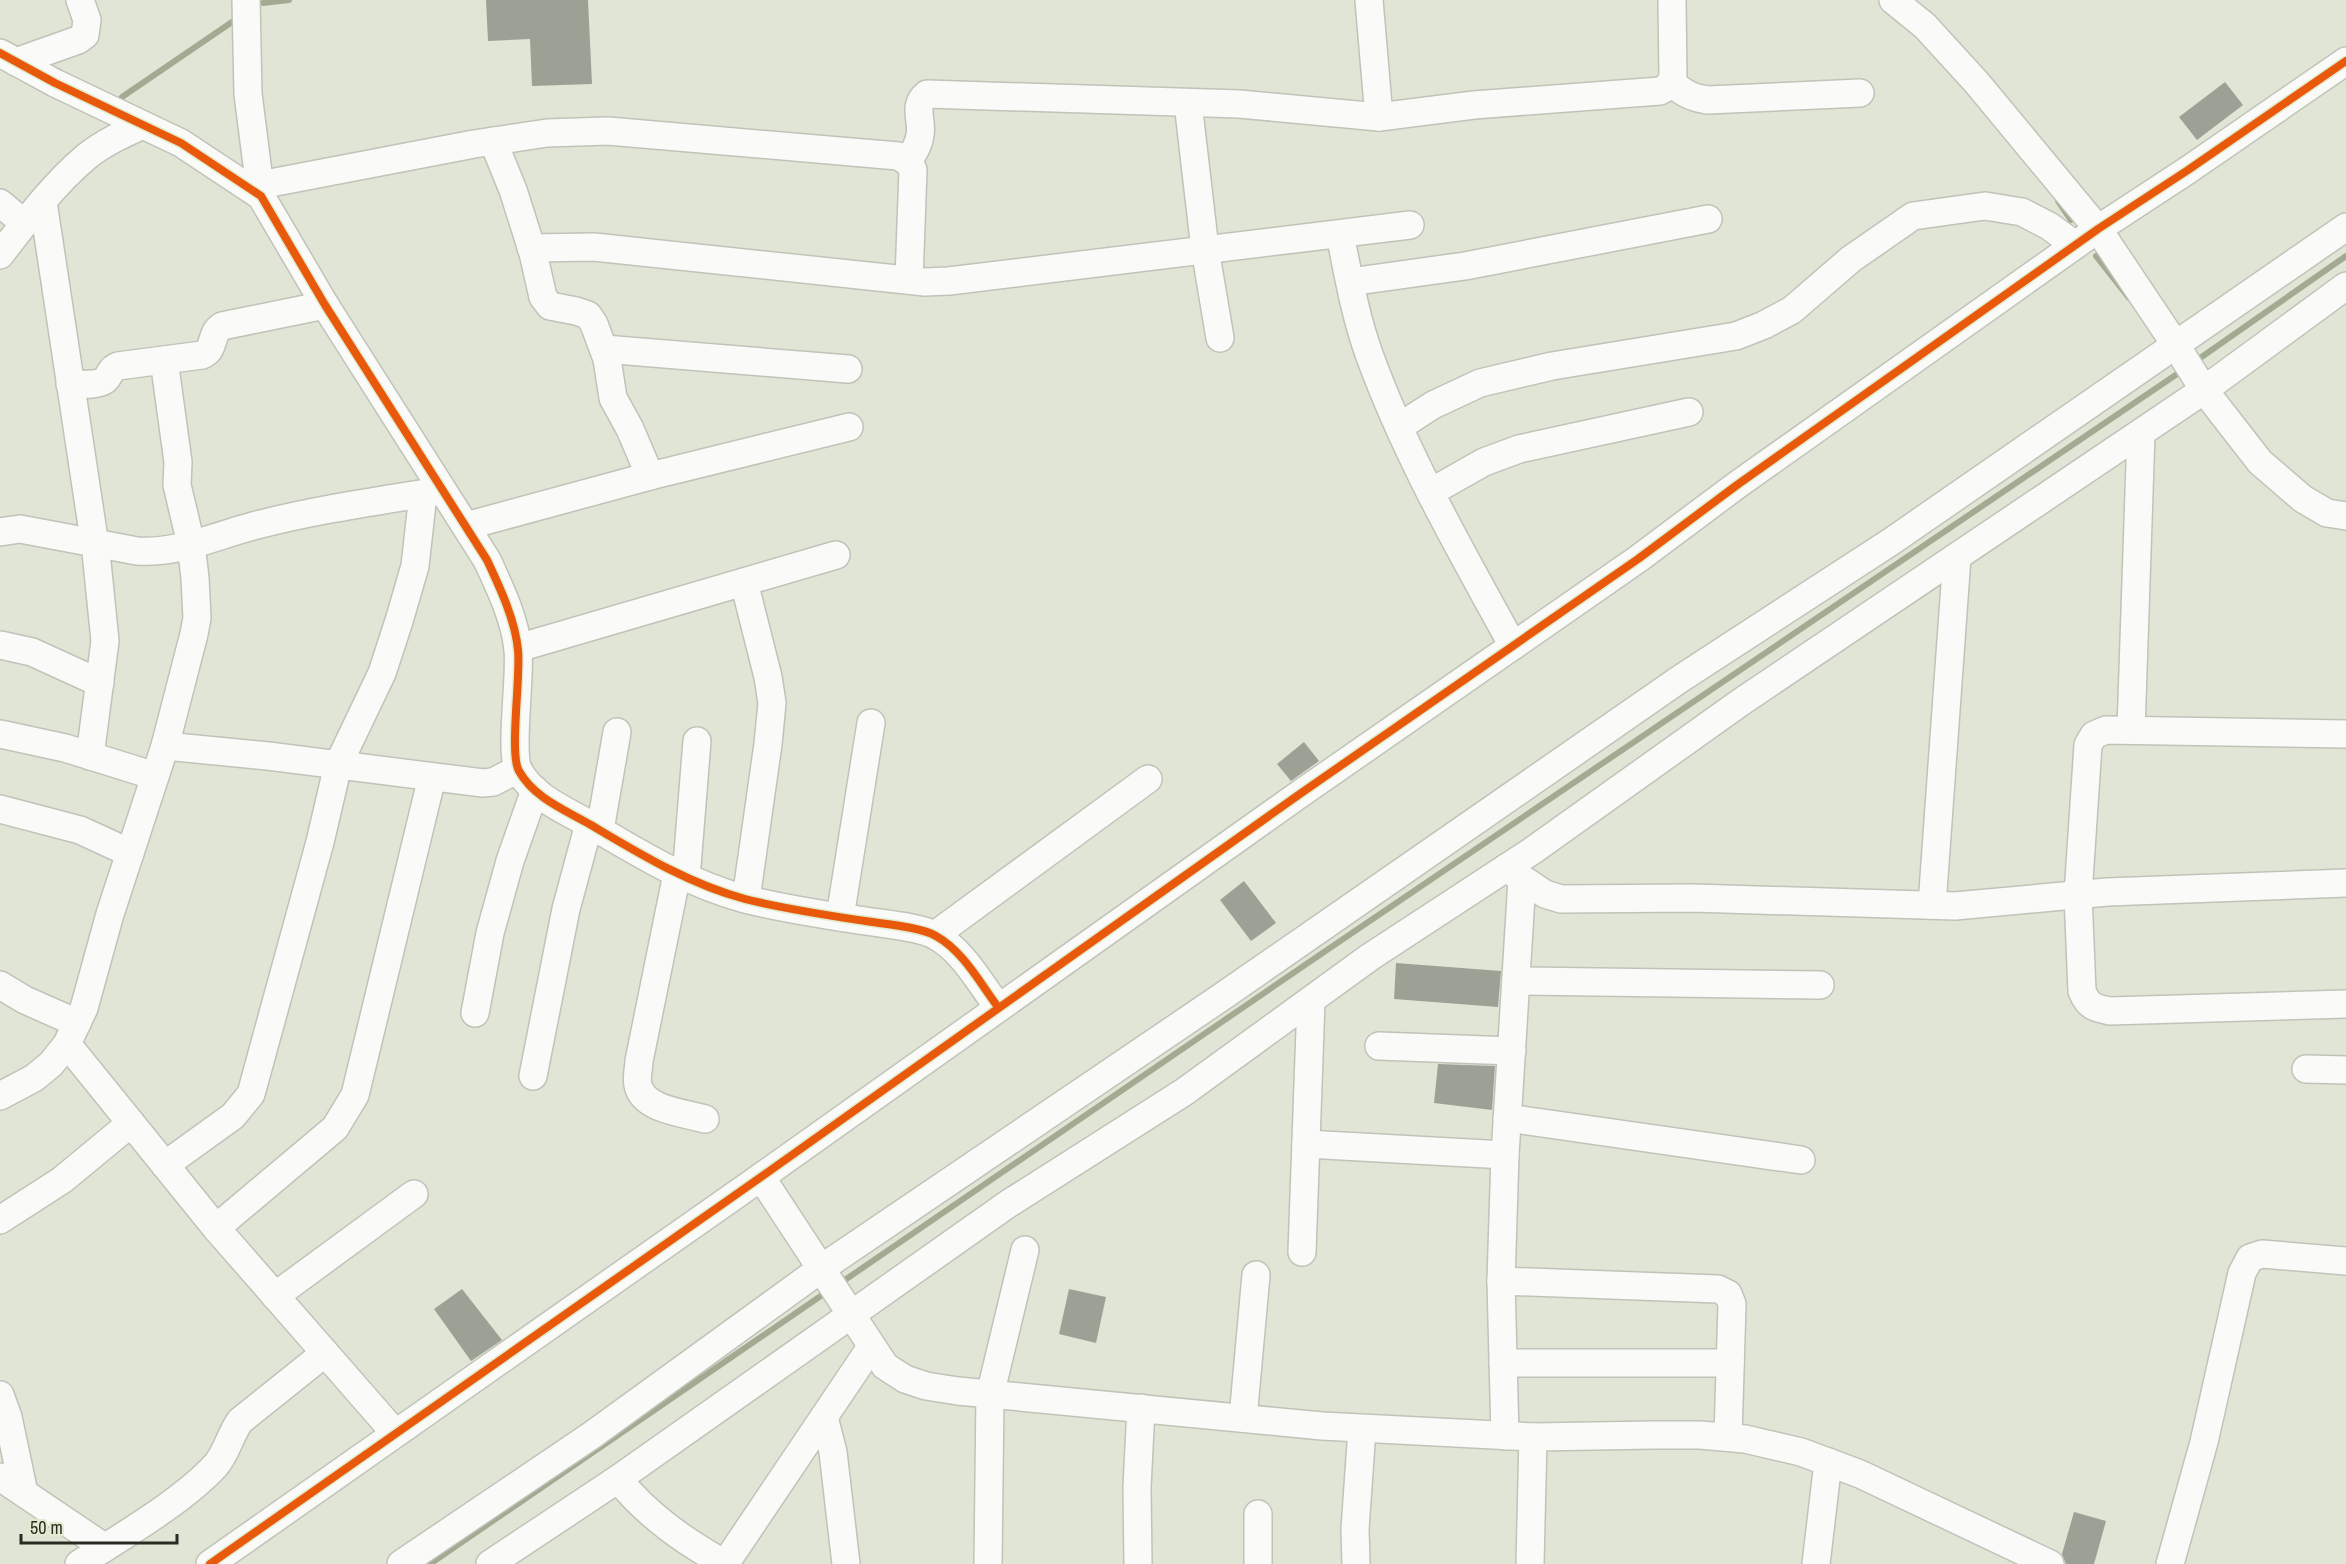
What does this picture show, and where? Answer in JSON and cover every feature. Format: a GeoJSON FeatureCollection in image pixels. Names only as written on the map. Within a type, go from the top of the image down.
{"type":"FeatureCollection","features":[{"type":"Feature","properties":{"kind":"street"},"geometry":{"type":"LineString","coordinates":[[8,58],[78,40],[85,35],[87,21],[80,0]]}},
{"type":"Feature","properties":{"kind":"street"},"geometry":{"type":"LineString","coordinates":[[246,0],[249,94],[260,190],[433,492],[466,526],[487,560],[505,598],[518,648],[516,752],[518,769],[535,790],[554,805],[681,876],[707,887],[746,899],[935,935],[956,951],[998,1007]]}},
{"type":"Feature","properties":{"kind":"street"},"geometry":{"type":"LineString","coordinates":[[1369,0],[1379,117]]}},
{"type":"Feature","properties":{"kind":"street"},"geometry":{"type":"LineString","coordinates":[[908,162],[918,146],[921,133],[918,107],[921,99],[927,94],[1239,104],[1379,117],[1474,105],[1660,91],[1669,86],[1673,77],[1672,0]]}},
{"type":"Feature","properties":{"kind":"street"},"geometry":{"type":"LineString","coordinates":[[1893,0],[1924,26],[1977,83],[2098,229],[2190,368],[2260,462],[2303,499],[2327,513],[2346,516]]}},
{"type":"Feature","properties":{"kind":"street"},"geometry":{"type":"LineString","coordinates":[[8,58],[181,143],[260,190],[493,141],[547,133],[609,131],[898,156],[908,162],[913,170],[909,280]]}},
{"type":"Feature","properties":{"kind":"street"},"geometry":{"type":"LineString","coordinates":[[210,1564],[761,1177],[998,1007],[1060,966],[1297,796],[1638,559],[1737,485],[2075,245],[2346,60]]}},
{"type":"Feature","properties":{"kind":"street"},"geometry":{"type":"LineString","coordinates":[[1671,82],[1687,95],[1708,100],[1860,93]]}},
{"type":"Feature","properties":{"kind":"street"},"geometry":{"type":"LineString","coordinates":[[1188,103],[1205,249],[1220,338]]}},
{"type":"Feature","properties":{"kind":"street"},"geometry":{"type":"LineString","coordinates":[[0,255],[24,223],[66,176],[88,156],[108,142],[143,125]]}},
{"type":"Feature","properties":{"kind":"street"},"geometry":{"type":"LineString","coordinates":[[493,141],[513,190],[543,297],[550,306],[576,310],[588,315],[594,324],[604,349],[613,398],[630,429],[650,476]]}},
{"type":"Feature","properties":{"kind":"street"},"geometry":{"type":"LineString","coordinates":[[43,202],[95,544],[105,641],[90,756]]}},
{"type":"Feature","properties":{"kind":"street"},"geometry":{"type":"LineString","coordinates":[[0,203],[24,223]]}},
{"type":"Feature","properties":{"kind":"street"},"geometry":{"type":"LineString","coordinates":[[1399,426],[1433,405],[1480,383],[1552,366],[1736,336],[1764,326],[1792,310],[1851,259],[1913,216],[1985,206],[2022,212],[2049,226],[2075,245]]}},
{"type":"Feature","properties":{"kind":"street"},"geometry":{"type":"LineString","coordinates":[[1350,282],[1465,266],[1708,219]]}},
{"type":"Feature","properties":{"kind":"street"},"geometry":{"type":"LineString","coordinates":[[531,248],[594,247],[909,280],[949,281],[1410,225]]}},
{"type":"Feature","properties":{"kind":"street"},"geometry":{"type":"LineString","coordinates":[[490,1564],[618,1479],[1008,1204],[1184,1092],[1370,957],[1514,874],[1741,702],[2141,433],[2190,368],[2346,228]]}},
{"type":"Feature","properties":{"kind":"street"},"geometry":{"type":"LineString","coordinates":[[1340,234],[1368,353],[1399,426],[1431,492],[1513,646]]}},
{"type":"Feature","properties":{"kind":"street"},"geometry":{"type":"LineString","coordinates":[[401,1564],[830,1279],[1223,996],[1680,679],[1892,541],[2190,368],[2346,286]]}},
{"type":"Feature","properties":{"kind":"street"},"geometry":{"type":"LineString","coordinates":[[70,384],[100,383],[108,376],[112,368],[118,366],[207,353],[214,333],[222,326],[325,305]]}},
{"type":"Feature","properties":{"kind":"street"},"geometry":{"type":"LineString","coordinates":[[604,349],[848,369]]}},
{"type":"Feature","properties":{"kind":"street"},"geometry":{"type":"LineString","coordinates":[[0,1096],[34,1078],[51,1064],[72,1034],[84,1008],[110,914],[165,746],[197,618],[191,544],[177,485],[178,462],[164,360]]}},
{"type":"Feature","properties":{"kind":"street"},"geometry":{"type":"LineString","coordinates":[[1431,492],[1484,462],[1519,449],[1689,412]]}},
{"type":"Feature","properties":{"kind":"street"},"geometry":{"type":"LineString","coordinates":[[466,526],[650,476],[849,427]]}},
{"type":"Feature","properties":{"kind":"street"},"geometry":{"type":"LineString","coordinates":[[2131,730],[2141,433]]}},
{"type":"Feature","properties":{"kind":"street"},"geometry":{"type":"LineString","coordinates":[[0,532],[20,529],[137,552],[156,553],[254,525],[433,492]]}},
{"type":"Feature","properties":{"kind":"street"},"geometry":{"type":"LineString","coordinates":[[165,1166],[233,1116],[251,1094],[308,887],[338,765],[382,673],[415,566],[433,492]]}},
{"type":"Feature","properties":{"kind":"street"},"geometry":{"type":"LineString","coordinates":[[518,648],[836,555]]}},
{"type":"Feature","properties":{"kind":"street"},"geometry":{"type":"LineString","coordinates":[[1932,905],[1957,557]]}},
{"type":"Feature","properties":{"kind":"street"},"geometry":{"type":"LineString","coordinates":[[744,582],[768,677],[772,703],[746,899]]}},
{"type":"Feature","properties":{"kind":"street"},"geometry":{"type":"LineString","coordinates":[[0,645],[32,652],[100,683]]}},
{"type":"Feature","properties":{"kind":"street"},"geometry":{"type":"LineString","coordinates":[[840,917],[871,723]]}},
{"type":"Feature","properties":{"kind":"street"},"geometry":{"type":"LineString","coordinates":[[2346,734],[2106,729],[2094,735],[2088,745],[2078,895],[2082,991],[2086,1001],[2095,1008],[2110,1011],[2346,1004]]}},
{"type":"Feature","properties":{"kind":"street"},"geometry":{"type":"LineString","coordinates":[[533,1076],[566,909],[594,827],[617,732]]}},
{"type":"Feature","properties":{"kind":"street"},"geometry":{"type":"LineString","coordinates":[[0,734],[90,756],[155,776]]}},
{"type":"Feature","properties":{"kind":"street"},"geometry":{"type":"LineString","coordinates":[[697,741],[681,876],[639,1061],[637,1083],[641,1095],[649,1102],[705,1119]]}},
{"type":"Feature","properties":{"kind":"street"},"geometry":{"type":"LineString","coordinates":[[165,746],[493,782],[518,769]]}},
{"type":"Feature","properties":{"kind":"street"},"geometry":{"type":"LineString","coordinates":[[216,1228],[334,1128],[355,1095],[432,777]]}},
{"type":"Feature","properties":{"kind":"street"},"geometry":{"type":"LineString","coordinates":[[935,935],[1148,779]]}},
{"type":"Feature","properties":{"kind":"street"},"geometry":{"type":"LineString","coordinates":[[475,1012],[490,933],[510,861],[535,790]]}},
{"type":"Feature","properties":{"kind":"street"},"geometry":{"type":"LineString","coordinates":[[0,809],[80,830],[130,853]]}},
{"type":"Feature","properties":{"kind":"street"},"geometry":{"type":"LineString","coordinates":[[1514,874],[1545,894],[1561,899],[1693,898],[1932,905],[1966,905],[2078,895],[2346,883]]}},
{"type":"Feature","properties":{"kind":"street"},"geometry":{"type":"LineString","coordinates":[[1505,1436],[1501,1281],[1505,1155],[1516,981],[1514,874]]}},
{"type":"Feature","properties":{"kind":"street"},"geometry":{"type":"LineString","coordinates":[[1516,981],[1820,985]]}},
{"type":"Feature","properties":{"kind":"street"},"geometry":{"type":"LineString","coordinates":[[2,989],[72,1034],[131,1123],[165,1166],[216,1228],[395,1433]]}},
{"type":"Feature","properties":{"kind":"street"},"geometry":{"type":"LineString","coordinates":[[1302,1252],[1311,1001]]}},
{"type":"Feature","properties":{"kind":"street"},"geometry":{"type":"LineString","coordinates":[[1379,1046],[1512,1051]]}},
{"type":"Feature","properties":{"kind":"street"},"geometry":{"type":"LineString","coordinates":[[2307,1069],[2346,1070]]}},
{"type":"Feature","properties":{"kind":"street"},"geometry":{"type":"LineString","coordinates":[[1508,1118],[1801,1160]]}},
{"type":"Feature","properties":{"kind":"street"},"geometry":{"type":"LineString","coordinates":[[0,1220],[62,1180],[131,1123]]}},
{"type":"Feature","properties":{"kind":"street"},"geometry":{"type":"LineString","coordinates":[[1306,1144],[1505,1155]]}},
{"type":"Feature","properties":{"kind":"street"},"geometry":{"type":"LineString","coordinates":[[761,1177],[885,1365],[905,1379],[926,1386],[990,1395],[1362,1429],[1533,1437],[1653,1435],[1728,1437],[1802,1452],[1871,1479],[2037,1562]]}},
{"type":"Feature","properties":{"kind":"street"},"geometry":{"type":"LineString","coordinates":[[275,1296],[414,1194]]}},
{"type":"Feature","properties":{"kind":"street"},"geometry":{"type":"LineString","coordinates":[[988,1564],[990,1395],[1025,1250]]}},
{"type":"Feature","properties":{"kind":"street"},"geometry":{"type":"LineString","coordinates":[[2170,1564],[2204,1442],[2242,1273],[2250,1258],[2262,1254],[2346,1261]]}},
{"type":"Feature","properties":{"kind":"street"},"geometry":{"type":"LineString","coordinates":[[1243,1418],[1256,1275]]}},
{"type":"Feature","properties":{"kind":"street"},"geometry":{"type":"LineString","coordinates":[[1501,1281],[1718,1289],[1728,1294],[1732,1304],[1728,1437]]}},
{"type":"Feature","properties":{"kind":"street"},"geometry":{"type":"LineString","coordinates":[[618,1479],[660,1522],[690,1544],[725,1564],[871,1347]]}},
{"type":"Feature","properties":{"kind":"street"},"geometry":{"type":"LineString","coordinates":[[79,1564],[186,1491],[216,1465],[225,1452],[231,1433],[240,1421],[325,1353]]}},
{"type":"Feature","properties":{"kind":"street"},"geometry":{"type":"LineString","coordinates":[[1503,1363],[1730,1363]]}},
{"type":"Feature","properties":{"kind":"street"},"geometry":{"type":"LineString","coordinates":[[0,1395],[10,1427],[24,1493]]}},
{"type":"Feature","properties":{"kind":"street"},"geometry":{"type":"LineString","coordinates":[[1138,1564],[1137,1487],[1141,1408]]}},
{"type":"Feature","properties":{"kind":"street"},"geometry":{"type":"LineString","coordinates":[[824,1417],[834,1464],[846,1564]]}},
{"type":"Feature","properties":{"kind":"street"},"geometry":{"type":"LineString","coordinates":[[1356,1564],[1355,1529],[1362,1429]]}},
{"type":"Feature","properties":{"kind":"street"},"geometry":{"type":"LineString","coordinates":[[1530,1564],[1533,1437]]}},
{"type":"Feature","properties":{"kind":"street"},"geometry":{"type":"LineString","coordinates":[[1816,1564],[1828,1462]]}},
{"type":"Feature","properties":{"kind":"street"},"geometry":{"type":"LineString","coordinates":[[0,1478],[104,1547]]}},
{"type":"Feature","properties":{"kind":"street"},"geometry":{"type":"LineString","coordinates":[[1258,1514],[1258,1564]]}},
{"type":"Feature","properties":{"kind":"building"},"geometry":{"type":"Polygon","coordinates":[[[486,0],[588,0],[592,84],[532,86],[530,39],[488,41],[486,0]]]}},
{"type":"Feature","properties":{"kind":"building"},"geometry":{"type":"Polygon","coordinates":[[[2225,82],[2243,105],[2197,140],[2179,117],[2225,82]]]}},
{"type":"Feature","properties":{"kind":"building"},"geometry":{"type":"Polygon","coordinates":[[[1304,742],[1319,761],[1291,781],[1277,764],[1304,742]]]}},
{"type":"Feature","properties":{"kind":"building"},"geometry":{"type":"Polygon","coordinates":[[[1244,881],[1276,923],[1251,941],[1220,900],[1244,881]]]}},
{"type":"Feature","properties":{"kind":"building"},"geometry":{"type":"Polygon","coordinates":[[[1396,963],[1501,971],[1498,1007],[1394,999],[1396,963]]]}},
{"type":"Feature","properties":{"kind":"building"},"geometry":{"type":"Polygon","coordinates":[[[1438,1064],[1495,1066],[1492,1110],[1434,1103],[1438,1064]]]}},
{"type":"Feature","properties":{"kind":"building"},"geometry":{"type":"Polygon","coordinates":[[[462,1289],[502,1340],[471,1361],[434,1309],[462,1289]]]}},
{"type":"Feature","properties":{"kind":"building"},"geometry":{"type":"Polygon","coordinates":[[[1069,1289],[1106,1297],[1096,1343],[1059,1334],[1069,1289]]]}},
{"type":"Feature","properties":{"kind":"building"},"geometry":{"type":"Polygon","coordinates":[[[2074,1512],[2106,1521],[2094,1564],[2066,1564],[2062,1554],[2074,1512]]]}},
{"type":"Feature","properties":{"kind":"waterway"},"geometry":{"type":"LineString","coordinates":[[263,3],[289,0]]}},
{"type":"Feature","properties":{"kind":"waterway"},"geometry":{"type":"LineString","coordinates":[[122,97],[232,22]]}},
{"type":"Feature","properties":{"kind":"waterway"},"geometry":{"type":"LineString","coordinates":[[2058,201],[2071,220]]}},
{"type":"Feature","properties":{"kind":"waterway"},"geometry":{"type":"LineString","coordinates":[[2096,256],[2129,298]]}},
{"type":"Feature","properties":{"kind":"waterway"},"geometry":{"type":"LineString","coordinates":[[2193,363],[2346,256]]}},
{"type":"Feature","properties":{"kind":"waterway"},"geometry":{"type":"LineString","coordinates":[[839,1284],[2183,370]]}},
{"type":"Feature","properties":{"kind":"waterway"},"geometry":{"type":"LineString","coordinates":[[430,1564],[828,1291]]}},
{"type":"Feature","properties":{"kind":"cycle path"},"geometry":{"type":"LineString","coordinates":[[0,53],[55,83],[181,143],[261,196],[325,305],[487,560],[502,593],[516,638],[518,650],[516,762],[519,771],[533,789],[551,802],[646,857],[685,877],[724,893],[790,909],[902,926],[936,936],[946,942],[963,959],[998,1007]]}},
{"type":"Feature","properties":{"kind":"cycle path"},"geometry":{"type":"LineString","coordinates":[[210,1564],[761,1177],[1297,796],[1638,559],[1737,485],[2098,229],[2346,61]]}}]}
